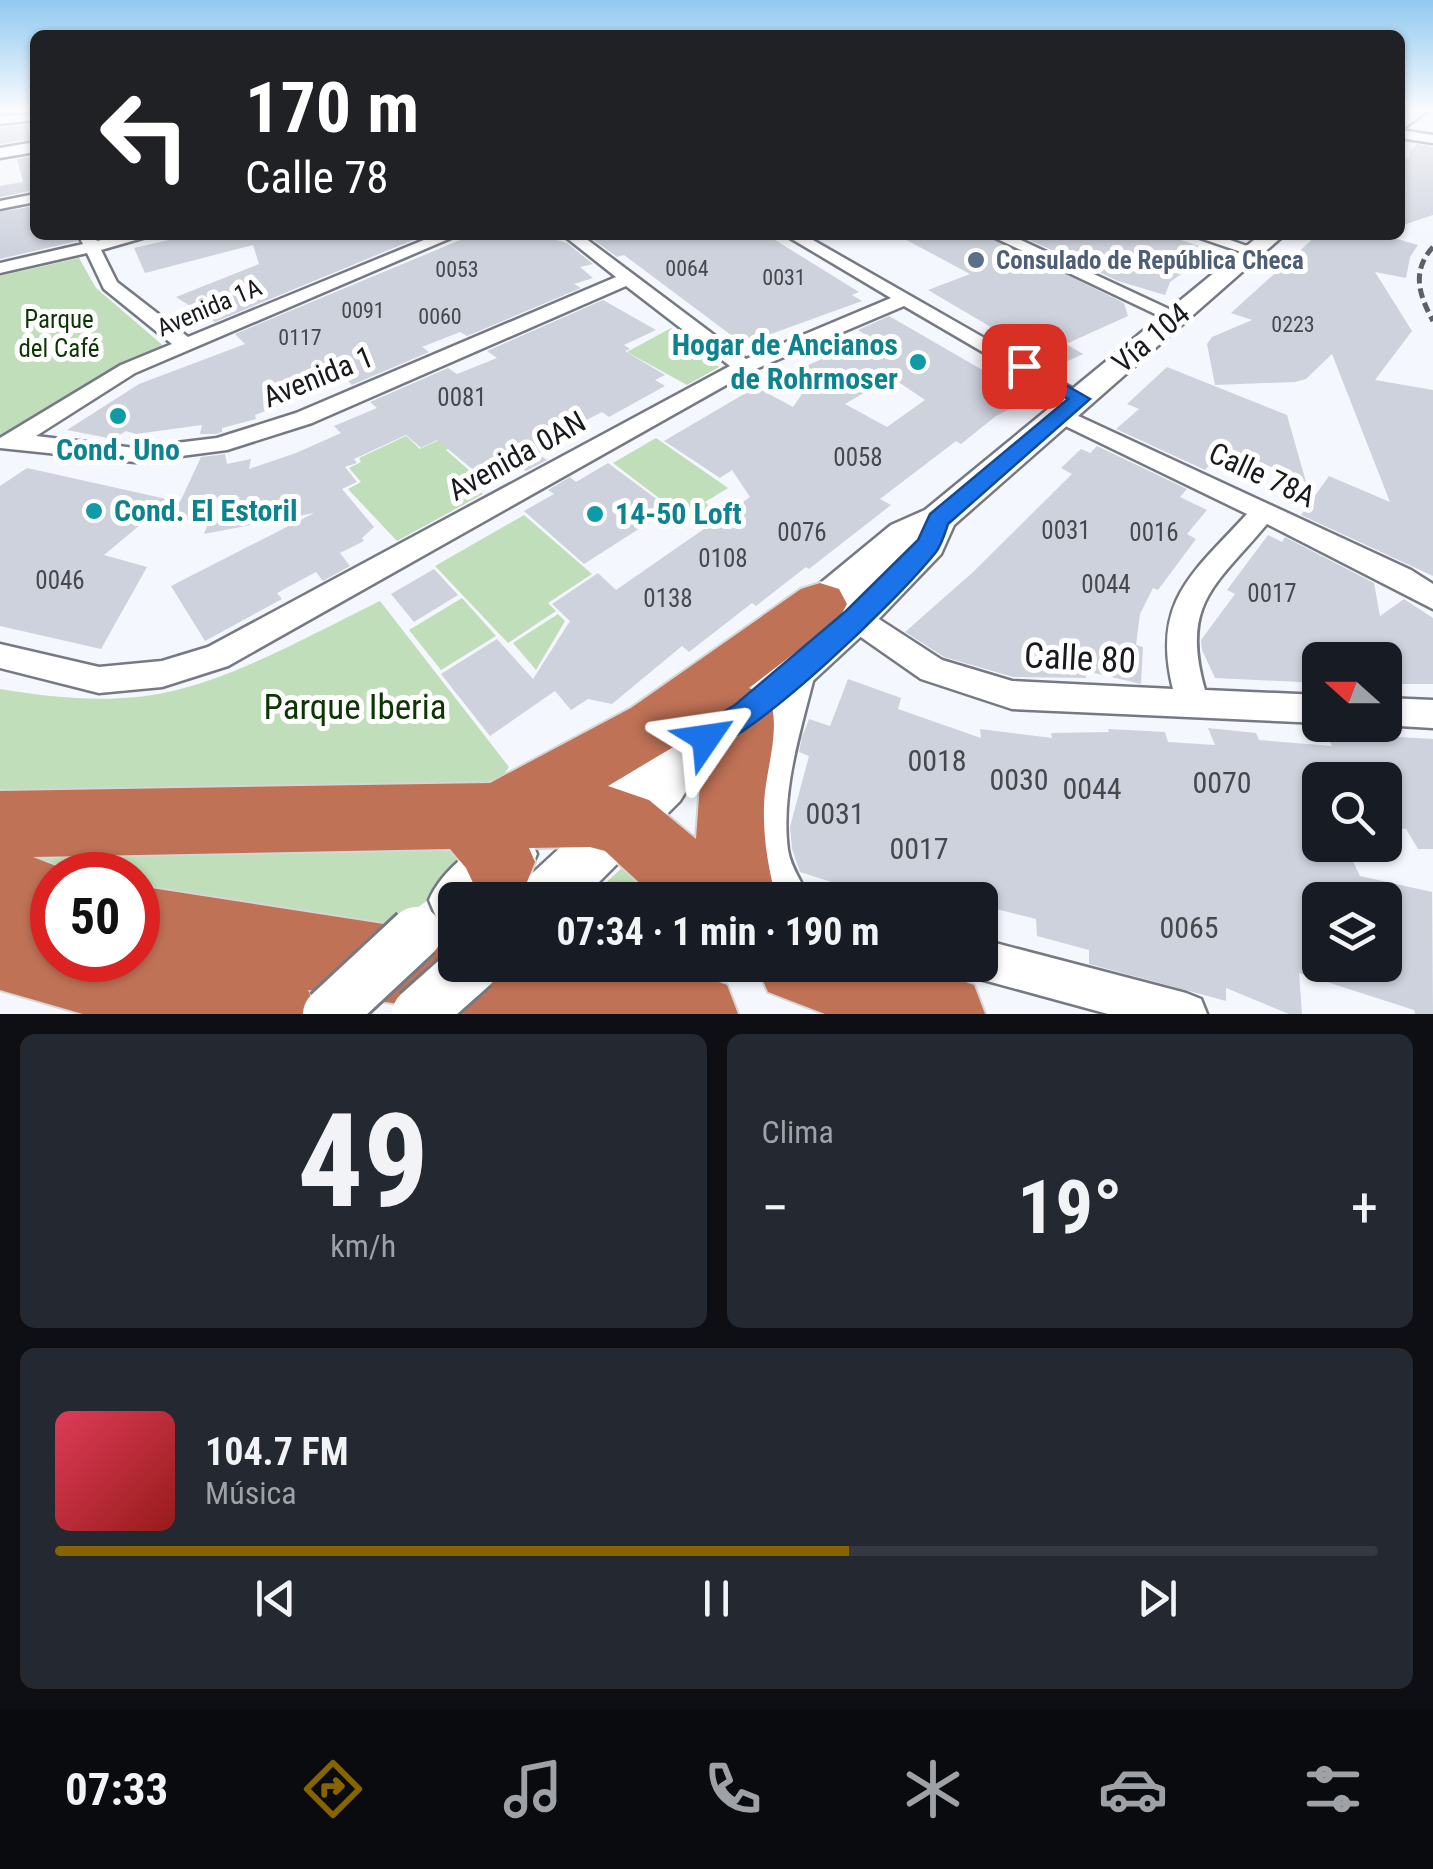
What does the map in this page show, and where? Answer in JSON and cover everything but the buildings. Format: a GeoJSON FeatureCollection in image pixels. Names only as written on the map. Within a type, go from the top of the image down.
{"type":"FeatureCollection","features":[{"type":"Feature","properties":{"kind":"highway"},"geometry":{"type":"LineString","coordinates":[[473,875],[653,727],[838,611]]}},
{"type":"Feature","properties":{"kind":"highway"},"geometry":{"type":"LineString","coordinates":[[737,882],[728,835],[729,792],[746,714]]}},
{"type":"Feature","properties":{"kind":"highway"},"geometry":{"type":"LineString","coordinates":[[0,824],[473,875],[596,819],[686,882]]}},
{"type":"Feature","properties":{"kind":"highway"},"geometry":{"type":"LineString","coordinates":[[0,882],[30,892]]}},
{"type":"Feature","properties":{"kind":"highway"},"geometry":{"type":"LineString","coordinates":[[160,927],[632,1000],[698,1014]]}},
{"type":"Feature","properties":{"kind":"highway"},"geometry":{"type":"LineString","coordinates":[[0,952],[134,989],[278,1014]]}},
{"type":"Feature","properties":{"kind":"highway"},"geometry":{"type":"LineString","coordinates":[[847,982],[945,1014]]}},
{"type":"Feature","properties":{"kind":"main road","name":"Vía 104"},"geometry":{"type":"LineString","coordinates":[[329,1014],[473,875],[664,785],[704,720],[736,682],[928,545],[938,520],[1263,243]]}},
{"type":"Feature","properties":{"kind":"main road","name":"Vía 104"},"geometry":{"type":"LineString","coordinates":[[689,748],[746,714],[802,665],[838,611]]}},
{"type":"Feature","properties":{"kind":"main road"},"geometry":{"type":"LineString","coordinates":[[418,1014],[454,982]]}},
{"type":"Feature","properties":{"kind":"street"},"geometry":{"type":"LineString","coordinates":[[0,205],[30,199]]}},
{"type":"Feature","properties":{"kind":"street","name":"Avenida 1A"},"geometry":{"type":"LineString","coordinates":[[7,444],[128,368],[438,240]]}},
{"type":"Feature","properties":{"kind":"street"},"geometry":{"type":"LineString","coordinates":[[577,240],[744,367]]}},
{"type":"Feature","properties":{"kind":"street","name":"Calle 78A"},"geometry":{"type":"LineString","coordinates":[[802,240],[906,299],[1071,407],[1263,512],[1400,576],[1433,598]]}},
{"type":"Feature","properties":{"kind":"street"},"geometry":{"type":"LineString","coordinates":[[1008,240],[1177,316]]}},
{"type":"Feature","properties":{"kind":"street"},"geometry":{"type":"LineString","coordinates":[[0,268],[89,241],[110,285],[186,344]]}},
{"type":"Feature","properties":{"kind":"street","name":"Avenida 1"},"geometry":{"type":"LineString","coordinates":[[7,444],[135,456],[219,445],[304,418],[627,279]]}},
{"type":"Feature","properties":{"kind":"street","name":"Avenida 0AN"},"geometry":{"type":"LineString","coordinates":[[0,656],[100,680],[162,674],[243,646],[744,367],[906,299]]}},
{"type":"Feature","properties":{"kind":"street"},"geometry":{"type":"LineString","coordinates":[[1193,704],[1181,651],[1186,610],[1263,512]]}},
{"type":"Feature","properties":{"kind":"street","name":"Calle 80"},"geometry":{"type":"LineString","coordinates":[[838,611],[932,670],[1012,696],[1302,708]]}},
{"type":"Feature","properties":{"kind":"street"},"geometry":{"type":"LineString","coordinates":[[781,882],[772,868],[768,832],[802,665]]}},
{"type":"Feature","properties":{"kind":"street"},"geometry":{"type":"LineString","coordinates":[[1402,713],[1433,714]]}},
{"type":"Feature","properties":{"kind":"street"},"geometry":{"type":"LineString","coordinates":[[998,964],[1186,1014]]}},
{"type":"Feature","properties":{"kind":"green space","name":"Parque del Café"},"geometry":{"type":"Polygon","coordinates":[[[79,258],[96,288],[167,349],[0,440],[0,276],[79,258]]]}},
{"type":"Feature","properties":{"kind":"green space"},"geometry":{"type":"Polygon","coordinates":[[[671,328],[719,367],[687,385],[627,352],[671,328]]]}},
{"type":"Feature","properties":{"kind":"green space"},"geometry":{"type":"Polygon","coordinates":[[[472,424],[481,432],[446,450],[479,479],[471,484],[483,494],[397,541],[348,489],[361,482],[349,468],[361,462],[359,458],[406,436],[420,449],[472,424]]]}},
{"type":"Feature","properties":{"kind":"green space"},"geometry":{"type":"Polygon","coordinates":[[[656,438],[728,488],[705,502],[710,507],[689,521],[613,463],[656,438]]]}},
{"type":"Feature","properties":{"kind":"green space"},"geometry":{"type":"Polygon","coordinates":[[[524,515],[592,574],[548,603],[556,611],[508,643],[435,566],[524,515]]]}},
{"type":"Feature","properties":{"kind":"green space"},"geometry":{"type":"Polygon","coordinates":[[[462,598],[496,636],[441,670],[409,630],[462,598]]]}},
{"type":"Feature","properties":{"kind":"green space","name":"Parque Iberia"},"geometry":{"type":"Polygon","coordinates":[[[380,601],[509,767],[494,788],[0,799],[0,689],[84,698],[127,698],[168,692],[249,665],[380,601]]]}},
{"type":"Feature","properties":{"kind":"green space"},"geometry":{"type":"Polygon","coordinates":[[[558,614],[565,621],[536,670],[513,643],[558,614]]]}},
{"type":"Feature","properties":{"kind":"green space"},"geometry":{"type":"Polygon","coordinates":[[[439,838],[464,857],[462,873],[450,882],[438,882],[438,892],[375,941],[181,919],[160,913],[160,852],[30,852],[30,873],[0,864],[0,853],[439,838]]]}},
{"type":"Feature","properties":{"kind":"green space"},"geometry":{"type":"Polygon","coordinates":[[[635,856],[657,882],[607,882],[635,856]]]}},
{"type":"Feature","properties":{"kind":"railway"},"geometry":{"type":"LineString","coordinates":[[1433,247],[1420,274],[1424,302],[1433,321]]}},
{"type":"Feature","properties":{"kind":"place","name":"Consulado de República Checa"},"geometry":{"type":"Point","coordinates":[976,260]}},
{"type":"Feature","properties":{"kind":"place","name":"Hogar de Ancianos de Rohrmoser"},"geometry":{"type":"Point","coordinates":[918,362]}},
{"type":"Feature","properties":{"kind":"place","name":"Cond. Uno"},"geometry":{"type":"Point","coordinates":[118,416]}},
{"type":"Feature","properties":{"kind":"place","name":"Cond. El Estoril"},"geometry":{"type":"Point","coordinates":[94,511]}},
{"type":"Feature","properties":{"kind":"place","name":"14-50 Loft"},"geometry":{"type":"Point","coordinates":[595,514]}},
{"type":"Feature","properties":{"kind":"route"},"geometry":{"type":"LineString","coordinates":[[706,738],[746,714],[855,618],[928,545],[938,520],[1080,399],[1024,366]]}}]}
